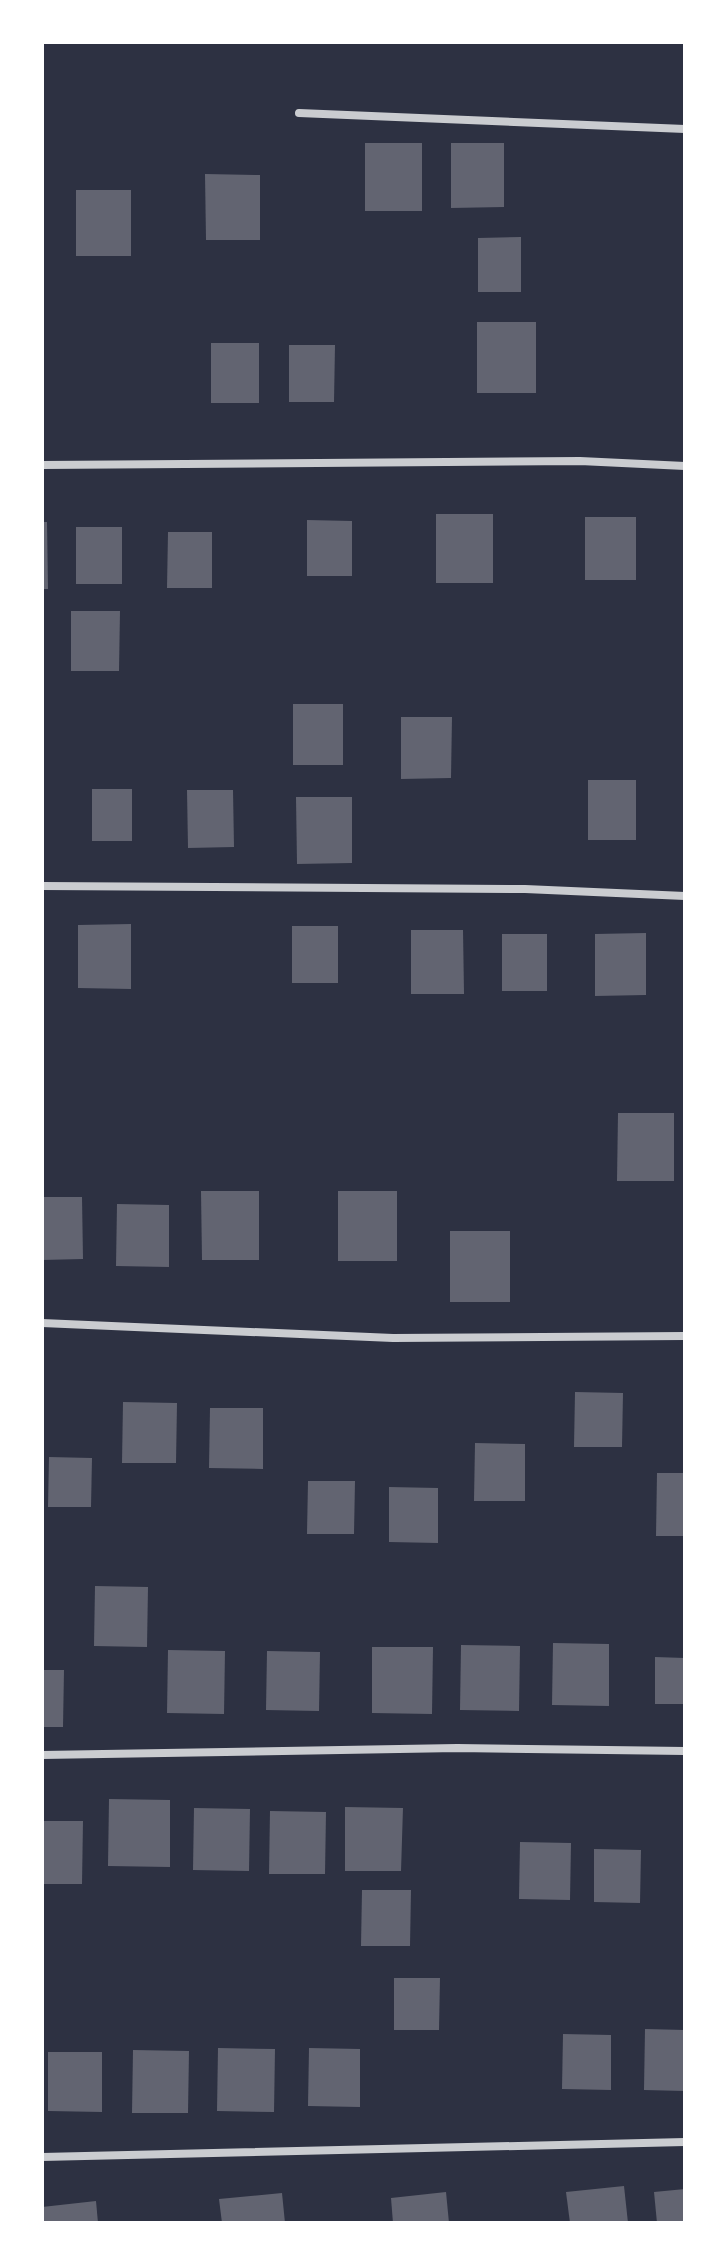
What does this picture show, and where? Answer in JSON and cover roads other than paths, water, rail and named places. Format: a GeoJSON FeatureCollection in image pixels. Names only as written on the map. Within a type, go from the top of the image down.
{"type":"FeatureCollection","features":[{"type":"Feature","properties":{"kind":"street"},"geometry":{"type":"LineString","coordinates":[[299,113],[685,129]]}},
{"type":"Feature","properties":{"kind":"street"},"geometry":{"type":"LineString","coordinates":[[42,465],[580,461],[685,466]]}},
{"type":"Feature","properties":{"kind":"street"},"geometry":{"type":"LineString","coordinates":[[42,886],[525,889],[685,896]]}},
{"type":"Feature","properties":{"kind":"street"},"geometry":{"type":"LineString","coordinates":[[42,1323],[393,1338],[685,1336]]}},
{"type":"Feature","properties":{"kind":"street"},"geometry":{"type":"LineString","coordinates":[[42,1755],[457,1748],[685,1751]]}},
{"type":"Feature","properties":{"kind":"street"},"geometry":{"type":"LineString","coordinates":[[42,2157],[685,2142]]}}]}
